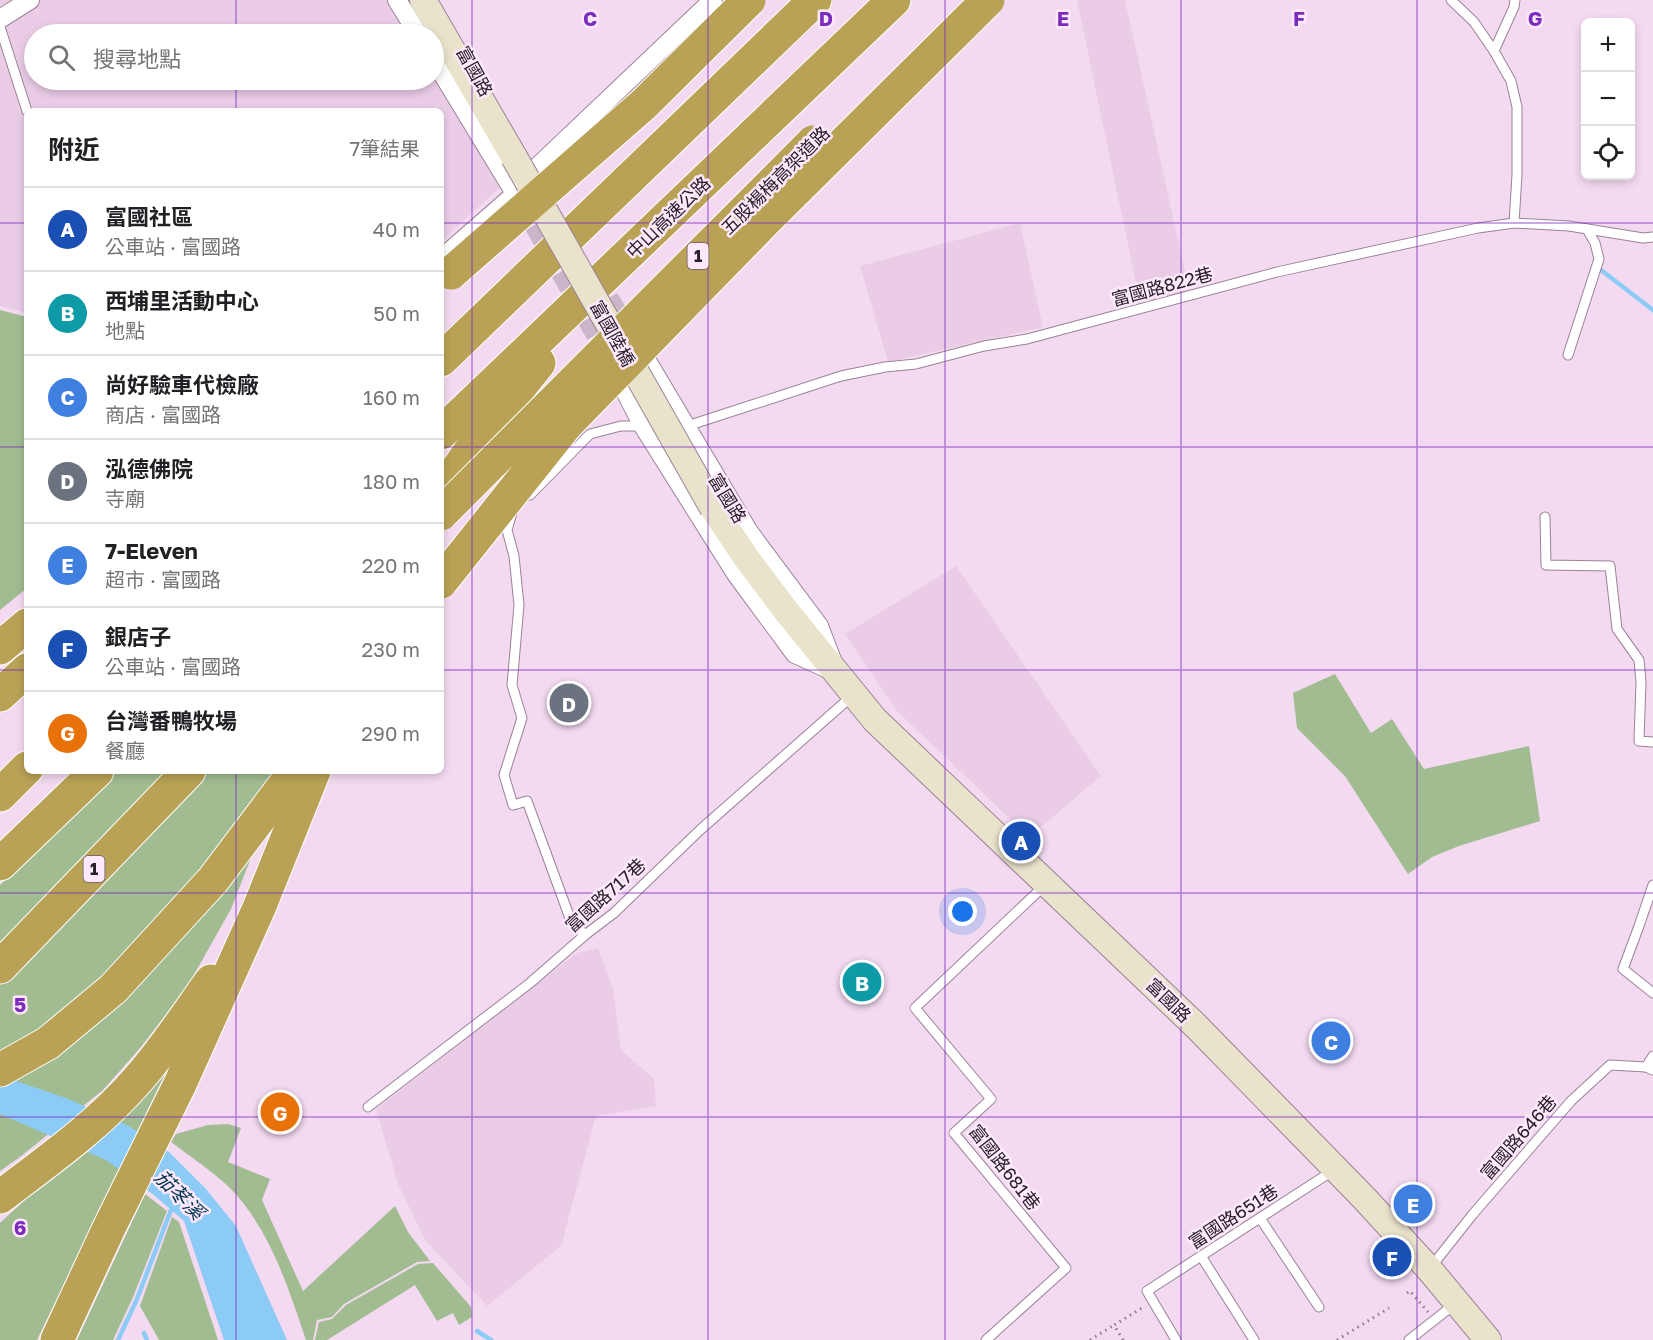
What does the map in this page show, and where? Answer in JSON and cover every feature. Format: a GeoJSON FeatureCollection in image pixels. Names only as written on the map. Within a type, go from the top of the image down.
{"type":"FeatureCollection","features":[{"type":"Feature","properties":{"kind":"highway"},"geometry":{"type":"LineString","coordinates":[[444,273],[644,104],[749,0]]}},
{"type":"Feature","properties":{"kind":"highway"},"geometry":{"type":"LineString","coordinates":[[444,356],[815,0]]}},
{"type":"Feature","properties":{"kind":"highway","name":"中山高速公路"},"geometry":{"type":"LineString","coordinates":[[444,430],[894,0]]}},
{"type":"Feature","properties":{"kind":"highway","name":"五股楊梅高架道路"},"geometry":{"type":"LineString","coordinates":[[444,511],[749,204],[958,0]]}},
{"type":"Feature","properties":{"kind":"highway"},"geometry":{"type":"LineString","coordinates":[[444,578],[566,425],[757,230],[988,0]]}},
{"type":"Feature","properties":{"kind":"highway"},"geometry":{"type":"LineString","coordinates":[[444,488],[475,444],[619,263]]}},
{"type":"Feature","properties":{"kind":"highway"},"geometry":{"type":"LineString","coordinates":[[0,648],[24,628]]}},
{"type":"Feature","properties":{"kind":"highway"},"geometry":{"type":"LineString","coordinates":[[0,695],[24,673]]}},
{"type":"Feature","properties":{"kind":"highway"},"geometry":{"type":"LineString","coordinates":[[0,768],[24,745]]}},
{"type":"Feature","properties":{"kind":"highway"},"geometry":{"type":"LineString","coordinates":[[0,795],[24,771]]}},
{"type":"Feature","properties":{"kind":"highway"},"geometry":{"type":"LineString","coordinates":[[0,864],[94,774]]}},
{"type":"Feature","properties":{"kind":"highway","name":"1"},"geometry":{"type":"LineString","coordinates":[[0,967],[186,774]]}},
{"type":"Feature","properties":{"kind":"highway"},"geometry":{"type":"LineString","coordinates":[[0,1071],[48,1043],[113,989],[213,880],[293,774]]}},
{"type":"Feature","properties":{"kind":"highway"},"geometry":{"type":"LineString","coordinates":[[57,1340],[180,1084],[259,908],[313,774]]}},
{"type":"Feature","properties":{"kind":"highway"},"geometry":{"type":"LineString","coordinates":[[0,1197],[99,1119],[140,1077],[214,977],[259,908]]}},
{"type":"Feature","properties":{"kind":"street"},"geometry":{"type":"LineString","coordinates":[[0,19],[30,0]]}},
{"type":"Feature","properties":{"kind":"street"},"geometry":{"type":"LineString","coordinates":[[396,0],[412,24]]}},
{"type":"Feature","properties":{"kind":"street","name":"富國路"},"geometry":{"type":"LineString","coordinates":[[417,0],[432,24]]}},
{"type":"Feature","properties":{"kind":"street","name":"富國路"},"geometry":{"type":"LineString","coordinates":[[423,0],[437,24]]}},
{"type":"Feature","properties":{"kind":"street","name":"富國路"},"geometry":{"type":"LineString","coordinates":[[436,0],[523,165]]}},
{"type":"Feature","properties":{"kind":"street"},"geometry":{"type":"LineString","coordinates":[[513,190],[523,165],[713,0]]}},
{"type":"Feature","properties":{"kind":"street"},"geometry":{"type":"LineString","coordinates":[[620,382],[646,361],[1007,0]]}},
{"type":"Feature","properties":{"kind":"street","name":"富國路"},"geometry":{"type":"LineString","coordinates":[[444,37],[473,88]]}},
{"type":"Feature","properties":{"kind":"street","name":"富國路"},"geometry":{"type":"LineString","coordinates":[[444,42],[523,165]]}},
{"type":"Feature","properties":{"kind":"street","name":"富國路"},"geometry":{"type":"LineString","coordinates":[[444,76],[513,190]]}},
{"type":"Feature","properties":{"kind":"street","name":"富國陸橋"},"geometry":{"type":"LineString","coordinates":[[523,165],[712,508]]}},
{"type":"Feature","properties":{"kind":"street","name":"富國路"},"geometry":{"type":"LineString","coordinates":[[623,319],[749,532],[819,626],[837,673]]}},
{"type":"Feature","properties":{"kind":"street","name":"富國路"},"geometry":{"type":"LineString","coordinates":[[599,342],[643,426],[736,574],[795,654],[837,673]]}},
{"type":"Feature","properties":{"kind":"street","name":"富國路"},"geometry":{"type":"LineString","coordinates":[[712,508],[747,560],[875,720],[1196,1026],[1430,1269],[1488,1340]]}},
{"type":"Feature","properties":{"kind":"lane"},"geometry":{"type":"LineString","coordinates":[[1451,0],[1474,22],[1511,81],[1517,107],[1514,223]]}},
{"type":"Feature","properties":{"kind":"lane"},"geometry":{"type":"LineString","coordinates":[[1494,51],[1515,0]]}},
{"type":"Feature","properties":{"kind":"lane"},"geometry":{"type":"LineString","coordinates":[[0,27],[26,108]]}},
{"type":"Feature","properties":{"kind":"lane"},"geometry":{"type":"LineString","coordinates":[[444,273],[513,190]]}},
{"type":"Feature","properties":{"kind":"lane","name":"富國路822巷"},"geometry":{"type":"LineString","coordinates":[[686,427],[841,376],[885,367],[916,364],[984,346],[1027,339],[1277,272],[1448,234],[1514,223],[1569,226],[1643,238],[1653,237]]}},
{"type":"Feature","properties":{"kind":"lane"},"geometry":{"type":"LineString","coordinates":[[1568,355],[1599,259],[1595,243],[1587,229]]}},
{"type":"Feature","properties":{"kind":"lane"},"geometry":{"type":"LineString","coordinates":[[585,935],[571,921],[527,801],[513,805],[504,775],[522,718],[512,685],[519,605],[514,556],[507,530],[513,511],[590,434],[621,426],[686,427]]}},
{"type":"Feature","properties":{"kind":"lane"},"geometry":{"type":"LineString","coordinates":[[1545,517],[1546,565],[1610,566],[1617,629],[1639,660],[1641,682],[1639,741],[1653,742]]}},
{"type":"Feature","properties":{"kind":"lane","name":"富國路717巷"},"geometry":{"type":"LineString","coordinates":[[368,1107],[530,983],[614,913],[700,830],[854,694]]}},
{"type":"Feature","properties":{"kind":"lane","name":"富國路681巷"},"geometry":{"type":"LineString","coordinates":[[986,1340],[1066,1268],[954,1133],[991,1099],[915,1008],[1046,883]]}},
{"type":"Feature","properties":{"kind":"lane"},"geometry":{"type":"LineString","coordinates":[[1653,885],[1623,969],[1653,993]]}},
{"type":"Feature","properties":{"kind":"lane"},"geometry":{"type":"LineString","coordinates":[[1649,1068],[1653,1056]]}},
{"type":"Feature","properties":{"kind":"lane","name":"富國路646巷"},"geometry":{"type":"LineString","coordinates":[[1430,1269],[1473,1214],[1579,1094],[1610,1065],[1649,1068]]}},
{"type":"Feature","properties":{"kind":"lane","name":"富國路651巷"},"geometry":{"type":"LineString","coordinates":[[1176,1340],[1147,1291],[1336,1169]]}},
{"type":"Feature","properties":{"kind":"lane"},"geometry":{"type":"LineString","coordinates":[[1260,1218],[1319,1307]]}},
{"type":"Feature","properties":{"kind":"lane"},"geometry":{"type":"LineString","coordinates":[[1202,1256],[1254,1340]]}},
{"type":"Feature","properties":{"kind":"lane"},"geometry":{"type":"LineString","coordinates":[[1409,1340],[1456,1303]]}},
{"type":"Feature","properties":{"kind":"path"},"geometry":{"type":"LineString","coordinates":[[1409,1292],[1435,1320]]}},
{"type":"Feature","properties":{"kind":"path"},"geometry":{"type":"LineString","coordinates":[[1090,1340],[1142,1308]]}},
{"type":"Feature","properties":{"kind":"path"},"geometry":{"type":"LineString","coordinates":[[1337,1340],[1389,1308]]}},
{"type":"Feature","properties":{"kind":"path"},"geometry":{"type":"LineString","coordinates":[[1114,1325],[1123,1340]]}},
{"type":"Feature","properties":{"kind":"shaded area"},"geometry":{"type":"Polygon","coordinates":[[[0,0],[388,0],[403,24],[24,24],[24,90],[443,90],[503,185],[444,238],[444,108],[24,108],[24,312],[0,306],[0,0]]]}},
{"type":"Feature","properties":{"kind":"shaded area"},"geometry":{"type":"Polygon","coordinates":[[[1077,0],[1125,0],[1189,290],[1140,302],[1077,0]]]}},
{"type":"Feature","properties":{"kind":"shaded area"},"geometry":{"type":"Polygon","coordinates":[[[1020,223],[1043,327],[888,362],[860,266],[1020,223]]]}},
{"type":"Feature","properties":{"kind":"shaded area"},"geometry":{"type":"Polygon","coordinates":[[[956,566],[1101,776],[1029,837],[897,711],[845,634],[956,566]]]}},
{"type":"Feature","properties":{"kind":"shaded area"},"geometry":{"type":"Polygon","coordinates":[[[598,948],[613,989],[621,1050],[654,1079],[656,1106],[596,1116],[561,1246],[487,1306],[425,1240],[398,1184],[376,1109],[577,953],[598,948]]]}},
{"type":"Feature","properties":{"kind":"green space"},"geometry":{"type":"Polygon","coordinates":[[[0,310],[24,316],[24,590],[0,610],[0,310]]]}},
{"type":"Feature","properties":{"kind":"green space"},"geometry":{"type":"Polygon","coordinates":[[[1335,674],[1371,733],[1392,719],[1424,769],[1529,746],[1540,821],[1459,846],[1432,857],[1408,874],[1345,776],[1297,728],[1293,693],[1335,674]]]}},
{"type":"Feature","properties":{"kind":"green space"},"geometry":{"type":"Polygon","coordinates":[[[113,774],[284,774],[231,909],[187,987],[141,1047],[103,1090],[0,1171],[0,885],[113,774]]]}},
{"type":"Feature","properties":{"kind":"green space"},"geometry":{"type":"Polygon","coordinates":[[[168,1068],[37,1340],[0,1340],[0,1223],[168,1068]]]}},
{"type":"Feature","properties":{"kind":"green space"},"geometry":{"type":"Polygon","coordinates":[[[228,1124],[241,1128],[228,1162],[270,1179],[262,1200],[303,1291],[395,1206],[408,1232],[430,1261],[417,1262],[344,1304],[332,1317],[317,1320],[313,1340],[306,1340],[267,1240],[244,1204],[209,1170],[171,1142],[176,1134],[208,1125],[228,1124]]]}},
{"type":"Feature","properties":{"kind":"green space"},"geometry":{"type":"Polygon","coordinates":[[[145,1194],[167,1211],[133,1297],[113,1340],[77,1340],[145,1194]]]}},
{"type":"Feature","properties":{"kind":"green space"},"geometry":{"type":"Polygon","coordinates":[[[172,1217],[179,1222],[218,1340],[159,1340],[140,1306],[172,1217]]]}},
{"type":"Feature","properties":{"kind":"green space"},"geometry":{"type":"Polygon","coordinates":[[[433,1263],[471,1307],[472,1317],[459,1325],[453,1313],[437,1321],[415,1285],[327,1340],[315,1340],[319,1322],[332,1319],[346,1305],[418,1264],[433,1263]]]}},
{"type":"Feature","properties":{"kind":"water","name":"茄苳溪"},"geometry":{"type":"Polygon","coordinates":[[[0,1074],[66,1098],[127,1125],[169,1152],[206,1189],[236,1226],[287,1340],[224,1340],[184,1221],[155,1196],[106,1160],[0,1114],[0,1074]]]}},
{"type":"Feature","properties":{"kind":"waterway"},"geometry":{"type":"LineString","coordinates":[[1601,270],[1653,310]]}},
{"type":"Feature","properties":{"kind":"waterway","name":"茄苳溪"},"geometry":{"type":"LineString","coordinates":[[118,1340],[137,1299],[171,1210]]}},
{"type":"Feature","properties":{"kind":"waterway"},"geometry":{"type":"LineString","coordinates":[[477,1331],[491,1340]]}},
{"type":"Feature","properties":{"kind":"waterway"},"geometry":{"type":"LineString","coordinates":[[144,1333],[147,1340]]}},
{"type":"Feature","properties":{"kind":"tunnel"},"geometry":{"type":"LineString","coordinates":[[520,202],[599,342]]}},
{"type":"Feature","properties":{"kind":"tunnel"},"geometry":{"type":"LineString","coordinates":[[595,275],[623,319]]}},
{"type":"Feature","properties":{"kind":"place","name":"泓德佛院"},"geometry":{"type":"Point","coordinates":[569,703]}},
{"type":"Feature","properties":{"kind":"place","name":"富國社區"},"geometry":{"type":"Point","coordinates":[1021,841]}},
{"type":"Feature","properties":{"kind":"place","name":"西埔里活動中心"},"geometry":{"type":"Point","coordinates":[862,982]}},
{"type":"Feature","properties":{"kind":"place","name":"尚好驗車代檢廠"},"geometry":{"type":"Point","coordinates":[1331,1041]}},
{"type":"Feature","properties":{"kind":"place","name":"台灣番鴨牧場"},"geometry":{"type":"Point","coordinates":[280,1112]}},
{"type":"Feature","properties":{"kind":"place","name":"7-Eleven"},"geometry":{"type":"Point","coordinates":[1413,1204]}},
{"type":"Feature","properties":{"kind":"place","name":"銀店子"},"geometry":{"type":"Point","coordinates":[1392,1257]}}]}
